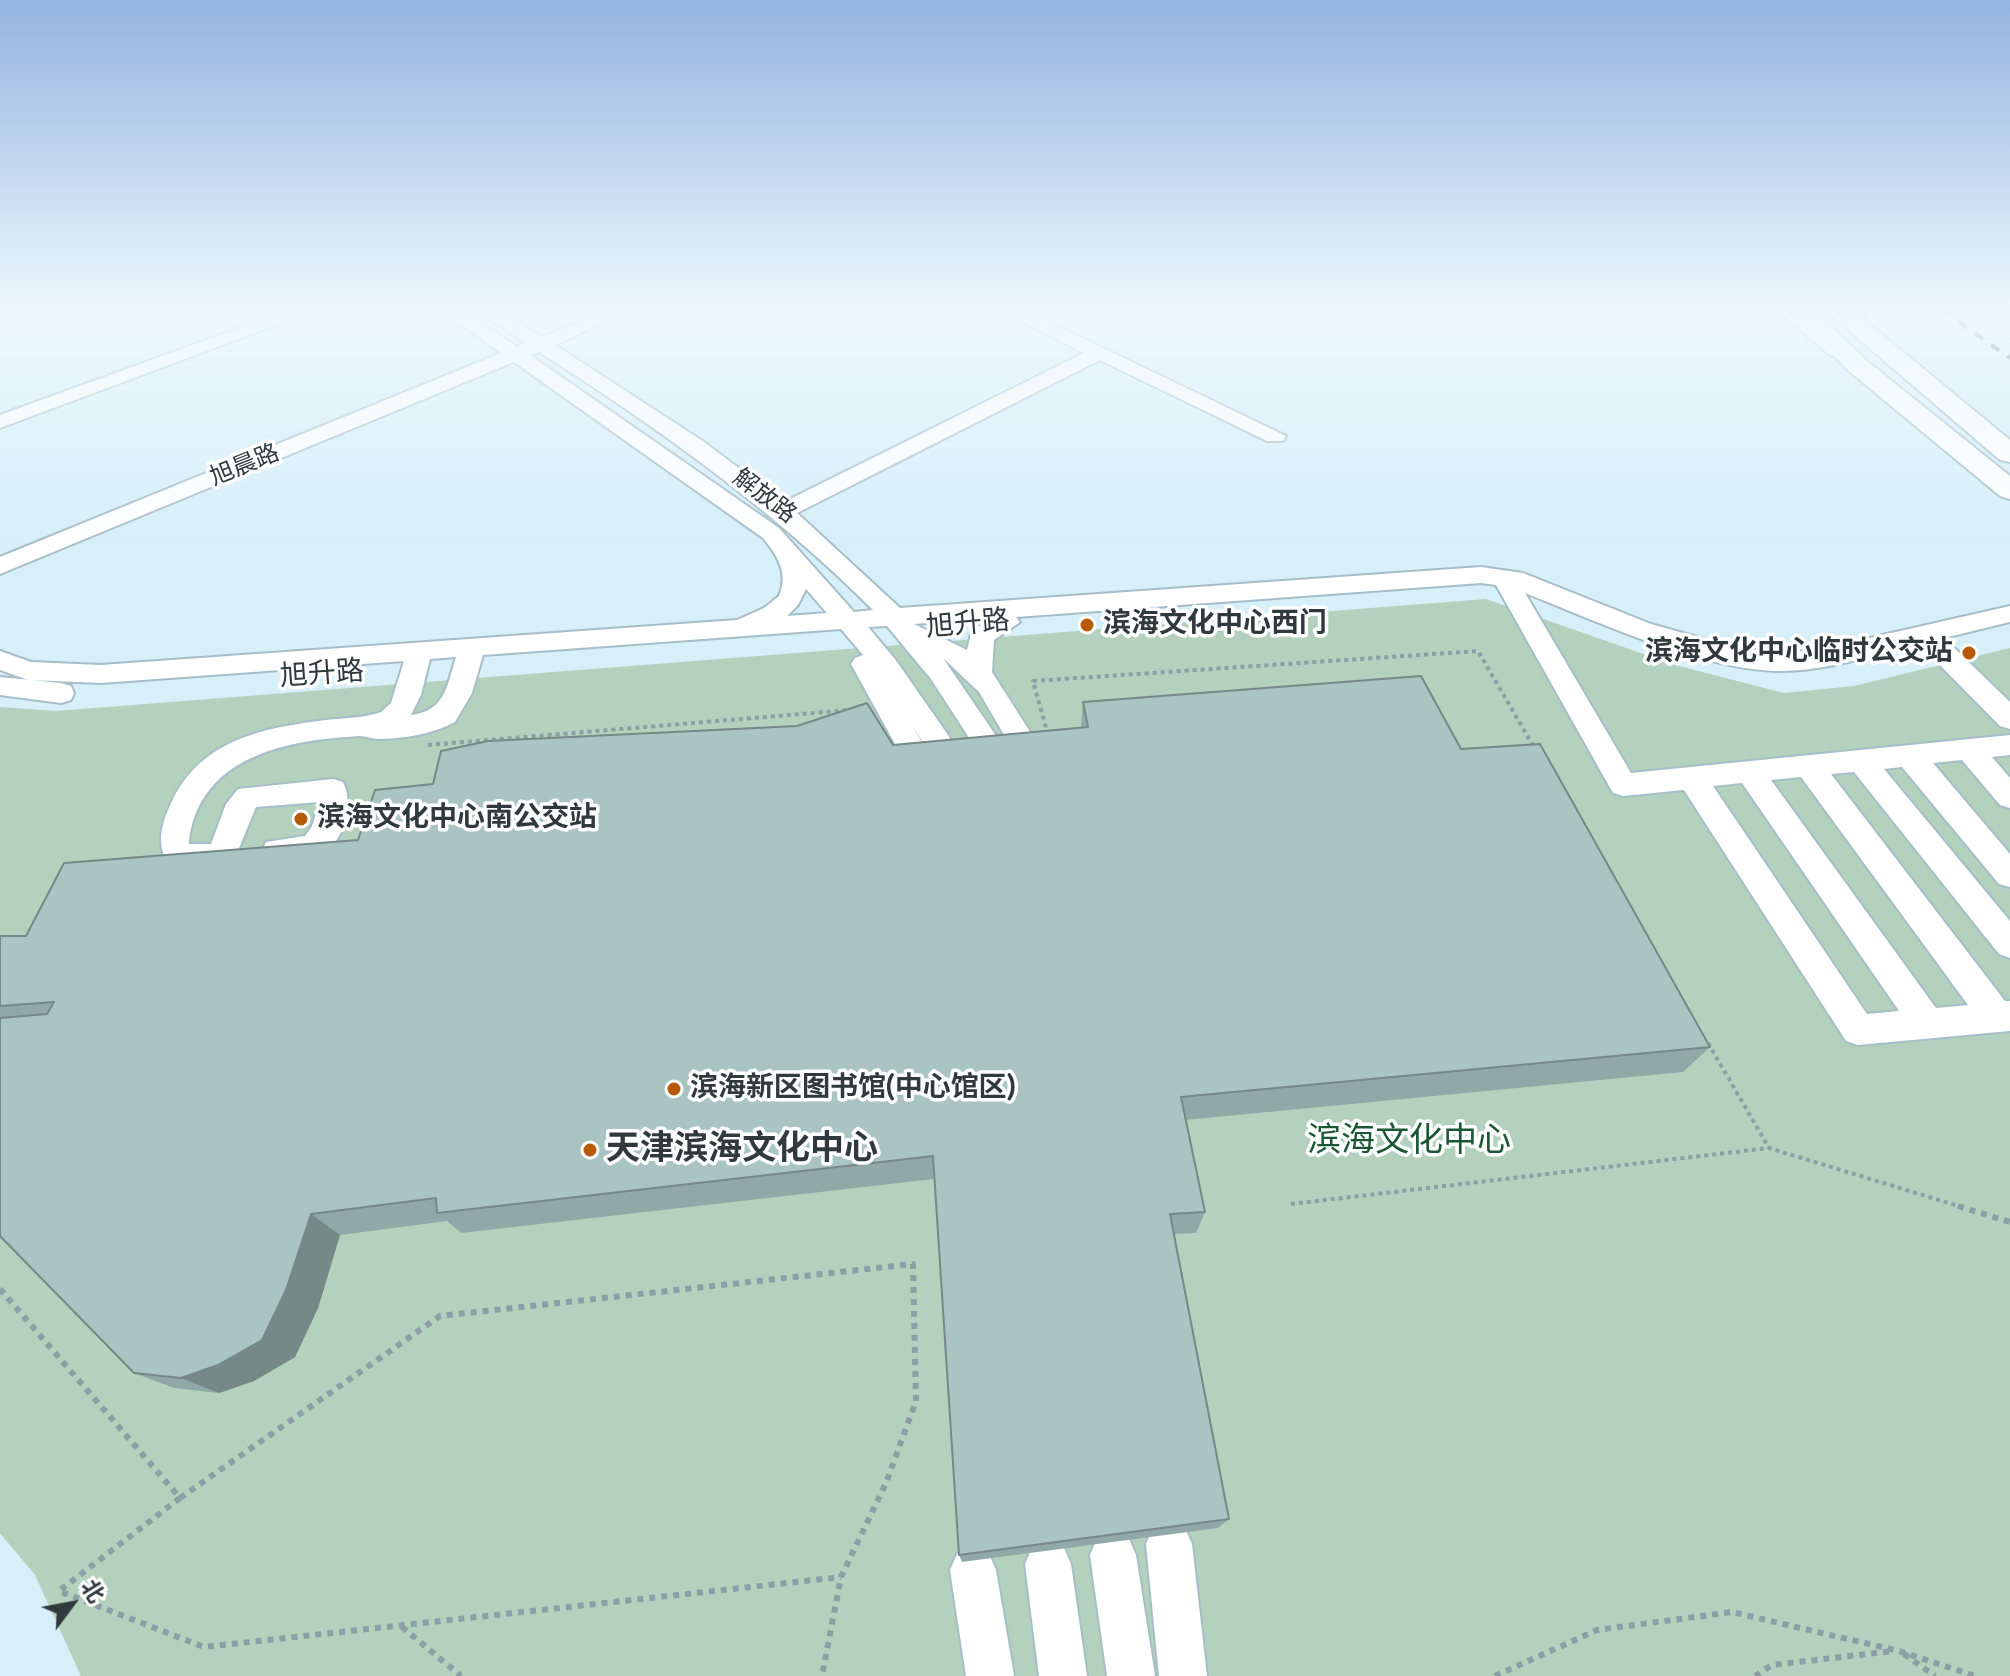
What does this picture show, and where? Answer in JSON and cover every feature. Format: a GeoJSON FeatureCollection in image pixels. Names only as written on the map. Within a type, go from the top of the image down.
{"type":"FeatureCollection","features":[{"type":"Feature","properties":{"kind":"main road"},"geometry":{"type":"LineString","coordinates":[[1885,388],[2010,490]]}},
{"type":"Feature","properties":{"kind":"main road"},"geometry":{"type":"LineString","coordinates":[[1931,388],[2010,454]]}},
{"type":"Feature","properties":{"kind":"street"},"geometry":{"type":"LineString","coordinates":[[0,412],[66,388]]}},
{"type":"Feature","properties":{"kind":"street"},"geometry":{"type":"LineString","coordinates":[[0,422],[93,388]]}},
{"type":"Feature","properties":{"kind":"street","name":"旭晨路"},"geometry":{"type":"LineString","coordinates":[[0,566],[435,388]]}},
{"type":"Feature","properties":{"kind":"street","name":"解放路"},"geometry":{"type":"LineString","coordinates":[[565,388],[771,533],[855,628],[906,693],[938,742]]}},
{"type":"Feature","properties":{"kind":"street","name":"解放路"},"geometry":{"type":"LineString","coordinates":[[607,388],[710,456],[784,511],[832,552],[900,623],[953,689],[987,743]]}},
{"type":"Feature","properties":{"kind":"street"},"geometry":{"type":"LineString","coordinates":[[784,511],[1029,388]]}},
{"type":"Feature","properties":{"kind":"street"},"geometry":{"type":"LineString","coordinates":[[1174,388],[1275,436]]}},
{"type":"Feature","properties":{"kind":"street"},"geometry":{"type":"LineString","coordinates":[[726,630],[768,616],[792,595],[798,574],[787,552]]}},
{"type":"Feature","properties":{"kind":"street","name":"旭升路"},"geometry":{"type":"LineString","coordinates":[[0,686],[52,694],[416,661],[855,628],[1466,576],[1507,584],[1648,642],[1762,671],[1803,674],[1833,670],[1938,643]]}},
{"type":"Feature","properties":{"kind":"street"},"geometry":{"type":"LineString","coordinates":[[1507,584],[1623,785],[2010,745]]}},
{"type":"Feature","properties":{"kind":"street","name":"旭升路"},"geometry":{"type":"LineString","coordinates":[[900,623],[1007,622],[1507,584]]}},
{"type":"Feature","properties":{"kind":"street"},"geometry":{"type":"LineString","coordinates":[[1938,643],[2010,614]]}},
{"type":"Feature","properties":{"kind":"street"},"geometry":{"type":"LineString","coordinates":[[979,672],[981,636],[1007,622]]}},
{"type":"Feature","properties":{"kind":"street"},"geometry":{"type":"LineString","coordinates":[[900,623],[948,647],[979,672],[1020,738]]}},
{"type":"Feature","properties":{"kind":"street"},"geometry":{"type":"LineString","coordinates":[[855,628],[859,654],[910,746]]}},
{"type":"Feature","properties":{"kind":"street","name":"旭升路"},"geometry":{"type":"LineString","coordinates":[[470,657],[726,630],[855,628]]}},
{"type":"Feature","properties":{"kind":"street"},"geometry":{"type":"LineString","coordinates":[[1938,643],[2010,629]]}},
{"type":"Feature","properties":{"kind":"street"},"geometry":{"type":"LineString","coordinates":[[1938,643],[2010,701]]}},
{"type":"Feature","properties":{"kind":"street"},"geometry":{"type":"LineString","coordinates":[[1938,643],[2010,719]]}},
{"type":"Feature","properties":{"kind":"street"},"geometry":{"type":"LineString","coordinates":[[187,859],[179,846],[183,825],[199,787],[222,763],[273,743],[440,720],[453,709],[470,657]]}},
{"type":"Feature","properties":{"kind":"street","name":"旭升路"},"geometry":{"type":"LineString","coordinates":[[0,660],[28,671],[101,674],[416,661]]}},
{"type":"Feature","properties":{"kind":"street"},"geometry":{"type":"LineString","coordinates":[[221,856],[187,859],[176,852],[174,837],[193,787],[208,768],[235,751],[268,739],[385,722],[400,711],[416,661]]}},
{"type":"Feature","properties":{"kind":"street"},"geometry":{"type":"LineString","coordinates":[[1968,749],[2010,797]]}},
{"type":"Feature","properties":{"kind":"street"},"geometry":{"type":"LineString","coordinates":[[1909,755],[2010,875]]}},
{"type":"Feature","properties":{"kind":"street"},"geometry":{"type":"LineString","coordinates":[[1861,760],[2010,944]]}},
{"type":"Feature","properties":{"kind":"street"},"geometry":{"type":"LineString","coordinates":[[1808,765],[2004,1016]]}},
{"type":"Feature","properties":{"kind":"street"},"geometry":{"type":"LineString","coordinates":[[1749,772],[1927,1023]]}},
{"type":"Feature","properties":{"kind":"street"},"geometry":{"type":"LineString","coordinates":[[1692,778],[1858,1030],[2004,1016]]}},
{"type":"Feature","properties":{"kind":"street"},"geometry":{"type":"LineString","coordinates":[[1169,1544],[1183,1676]]}},
{"type":"Feature","properties":{"kind":"street"},"geometry":{"type":"LineString","coordinates":[[1113,1555],[1131,1676]]}},
{"type":"Feature","properties":{"kind":"street"},"geometry":{"type":"LineString","coordinates":[[1048,1564],[1063,1676]]}},
{"type":"Feature","properties":{"kind":"street"},"geometry":{"type":"LineString","coordinates":[[973,1570],[990,1676]]}},
{"type":"Feature","properties":{"kind":"path"},"geometry":{"type":"LineString","coordinates":[[1051,747],[1033,681],[1478,651],[1543,762]]}},
{"type":"Feature","properties":{"kind":"path"},"geometry":{"type":"LineString","coordinates":[[425,746],[860,709]]}},
{"type":"Feature","properties":{"kind":"path"},"geometry":{"type":"LineString","coordinates":[[1704,1038],[1769,1148]]}},
{"type":"Feature","properties":{"kind":"path"},"geometry":{"type":"LineString","coordinates":[[1291,1204],[1769,1148],[2010,1222]]}},
{"type":"Feature","properties":{"kind":"path"},"geometry":{"type":"LineString","coordinates":[[822,1676],[841,1577],[886,1483],[916,1401],[913,1264],[440,1316],[180,1498],[59,1591],[204,1647],[841,1577]]}},
{"type":"Feature","properties":{"kind":"path"},"geometry":{"type":"LineString","coordinates":[[0,1289],[180,1498]]}},
{"type":"Feature","properties":{"kind":"path"},"geometry":{"type":"LineString","coordinates":[[1495,1676],[1597,1630],[1732,1612],[1899,1651],[1975,1676]]}},
{"type":"Feature","properties":{"kind":"path"},"geometry":{"type":"LineString","coordinates":[[402,1627],[461,1676]]}},
{"type":"Feature","properties":{"kind":"path"},"geometry":{"type":"LineString","coordinates":[[1755,1676],[1772,1665],[1899,1651],[1935,1676]]}},
{"type":"Feature","properties":{"kind":"green space","name":"滨海文化中心"},"geometry":{"type":"Polygon","coordinates":[[[1486,599],[1675,665],[1784,693],[1854,686],[2010,648],[2010,1676],[81,1676],[35,1575],[0,1533],[0,707],[56,711],[1486,599]]]}},
{"type":"Feature","properties":{"kind":"building","name":"天津滨海文化中心"},"geometry":{"type":"Polygon","coordinates":[[[1421,676],[1461,749],[1540,744],[1710,1047],[1181,1097],[1205,1212],[1170,1214],[1229,1519],[959,1555],[933,1156],[437,1213],[436,1198],[311,1214],[286,1290],[262,1340],[218,1365],[181,1378],[134,1373],[0,1236],[0,1018],[47,1014],[54,1002],[0,1006],[0,936],[26,936],[64,863],[358,840],[375,790],[433,784],[441,751],[488,741],[797,726],[867,703],[893,745],[1088,727],[1083,702],[1421,676]]]}},
{"type":"Feature","properties":{"kind":"place","name":"滨海文化中心西门"},"geometry":{"type":"Point","coordinates":[1087,625]}},
{"type":"Feature","properties":{"kind":"place","name":"滨海文化中心临时公交站"},"geometry":{"type":"Point","coordinates":[1969,653]}},
{"type":"Feature","properties":{"kind":"place","name":"滨海文化中心南公交站"},"geometry":{"type":"Point","coordinates":[301,819]}},
{"type":"Feature","properties":{"kind":"place","name":"滨海新区图书馆(中心馆区)"},"geometry":{"type":"Point","coordinates":[674,1089]}},
{"type":"Feature","properties":{"kind":"place","name":"天津滨海文化中心"},"geometry":{"type":"Point","coordinates":[590,1150]}}]}
